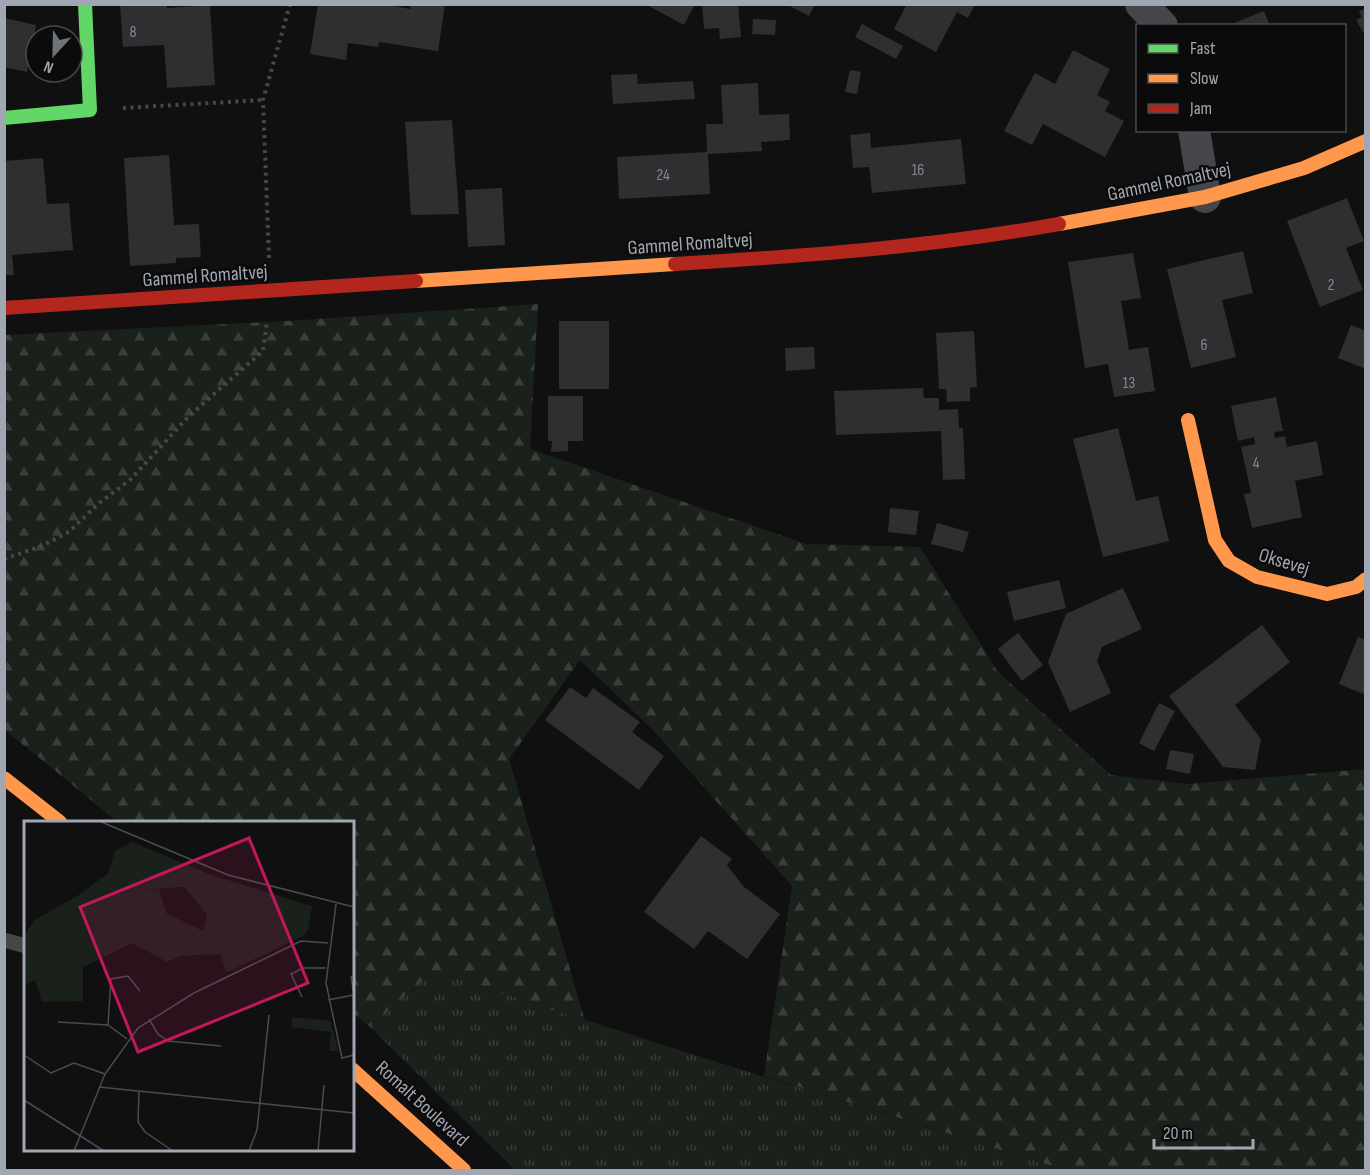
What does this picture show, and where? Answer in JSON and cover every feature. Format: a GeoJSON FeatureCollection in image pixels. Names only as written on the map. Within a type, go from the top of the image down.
{"type":"FeatureCollection","features":[{"type":"Feature","properties":{"kind":"street"},"geometry":{"type":"LineString","coordinates":[[4,118],[90,110],[85,4]]}},
{"type":"Feature","properties":{"kind":"street"},"geometry":{"type":"LineString","coordinates":[[1141,4],[1160,24]]}},
{"type":"Feature","properties":{"kind":"street"},"geometry":{"type":"LineString","coordinates":[[1194,132],[1205,197]]}},
{"type":"Feature","properties":{"kind":"street","name":"Gammel Romaltvej"},"geometry":{"type":"LineString","coordinates":[[4,308],[819,255],[1021,231],[1205,197],[1304,168],[1365,141]]}},
{"type":"Feature","properties":{"kind":"street","name":"Oksevej"},"geometry":{"type":"LineString","coordinates":[[1188,420],[1215,540],[1229,561],[1257,578],[1327,594],[1356,587],[1365,579]]}},
{"type":"Feature","properties":{"kind":"street"},"geometry":{"type":"LineString","coordinates":[[4,778],[59,821]]}},
{"type":"Feature","properties":{"kind":"street","name":"Romalt Boulevard"},"geometry":{"type":"LineString","coordinates":[[354,1071],[464,1170]]}},
{"type":"Feature","properties":{"kind":"lane"},"geometry":{"type":"LineString","coordinates":[[4,940],[24,945]]}},
{"type":"Feature","properties":{"kind":"path"},"geometry":{"type":"LineString","coordinates":[[4,560],[42,546],[70,531],[98,504],[130,480],[189,416],[263,351],[270,291],[263,100],[290,4]]}},
{"type":"Feature","properties":{"kind":"path"},"geometry":{"type":"LineString","coordinates":[[90,110],[263,100]]}},
{"type":"Feature","properties":{"kind":"green space"},"geometry":{"type":"Polygon","coordinates":[[[538,304],[530,449],[806,544],[920,547],[998,672],[1111,775],[1187,784],[1365,769],[1365,1170],[1065,1170],[764,1076],[792,886],[652,729],[580,660],[509,759],[585,1021],[434,970],[370,1027],[354,1014],[354,821],[117,821],[5,730],[5,335],[286,321],[538,304]]]}},
{"type":"Feature","properties":{"kind":"green space"},"geometry":{"type":"Polygon","coordinates":[[[434,970],[670,1047],[1065,1170],[515,1170],[370,1027],[434,970]]]}},
{"type":"Feature","properties":{"kind":"building"},"geometry":{"type":"Polygon","coordinates":[[[120,4],[167,4],[167,8],[210,5],[215,85],[167,88],[164,45],[123,47],[120,4]]]}},
{"type":"Feature","properties":{"kind":"building"},"geometry":{"type":"Polygon","coordinates":[[[318,4],[383,4],[410,9],[411,4],[445,4],[438,51],[379,42],[378,47],[348,43],[346,60],[310,54],[318,4]]]}},
{"type":"Feature","properties":{"kind":"building"},"geometry":{"type":"Polygon","coordinates":[[[645,4],[695,4],[684,25],[645,4]]]}},
{"type":"Feature","properties":{"kind":"building"},"geometry":{"type":"Polygon","coordinates":[[[702,4],[738,4],[741,37],[720,39],[719,28],[704,29],[702,4]]]}},
{"type":"Feature","properties":{"kind":"building"},"geometry":{"type":"Polygon","coordinates":[[[786,4],[815,4],[809,16],[786,4]]]}},
{"type":"Feature","properties":{"kind":"building"},"geometry":{"type":"Polygon","coordinates":[[[907,4],[975,4],[968,18],[957,12],[936,52],[894,29],[907,4]]]}},
{"type":"Feature","properties":{"kind":"building"},"geometry":{"type":"Polygon","coordinates":[[[1366,8],[1366,37],[1356,20],[1362,17],[1359,11],[1366,8]]]}},
{"type":"Feature","properties":{"kind":"building"},"geometry":{"type":"Polygon","coordinates":[[[1264,11],[1269,24],[1232,24],[1264,11]]]}},
{"type":"Feature","properties":{"kind":"building"},"geometry":{"type":"Polygon","coordinates":[[[4,18],[31,24],[24,24],[24,71],[4,67],[4,18]]]}},
{"type":"Feature","properties":{"kind":"building"},"geometry":{"type":"Polygon","coordinates":[[[753,19],[776,20],[775,35],[752,34],[753,19]]]}},
{"type":"Feature","properties":{"kind":"building"},"geometry":{"type":"Polygon","coordinates":[[[862,24],[903,46],[896,59],[855,37],[862,24]]]}},
{"type":"Feature","properties":{"kind":"building"},"geometry":{"type":"Polygon","coordinates":[[[1073,50],[1110,69],[1097,95],[1110,102],[1105,111],[1124,121],[1105,157],[1043,124],[1032,145],[1004,131],[1035,73],[1055,84],[1073,50]]]}},
{"type":"Feature","properties":{"kind":"building"},"geometry":{"type":"Polygon","coordinates":[[[850,70],[861,72],[857,94],[845,92],[850,70]]]}},
{"type":"Feature","properties":{"kind":"building"},"geometry":{"type":"Polygon","coordinates":[[[637,74],[638,84],[693,81],[695,99],[613,104],[611,75],[637,74]]]}},
{"type":"Feature","properties":{"kind":"building"},"geometry":{"type":"Polygon","coordinates":[[[758,83],[759,115],[789,114],[790,140],[761,142],[762,151],[708,154],[710,194],[619,199],[617,157],[707,152],[706,124],[723,124],[721,85],[758,83]]]}},
{"type":"Feature","properties":{"kind":"building"},"geometry":{"type":"Polygon","coordinates":[[[452,120],[459,214],[411,215],[405,122],[452,120]]]}},
{"type":"Feature","properties":{"kind":"building"},"geometry":{"type":"Polygon","coordinates":[[[870,133],[871,148],[961,139],[966,184],[872,193],[869,167],[853,168],[850,135],[870,133]]]}},
{"type":"Feature","properties":{"kind":"building"},"geometry":{"type":"Polygon","coordinates":[[[169,155],[174,225],[199,224],[201,257],[176,258],[176,263],[130,266],[124,158],[169,155]]]}},
{"type":"Feature","properties":{"kind":"building"},"geometry":{"type":"Polygon","coordinates":[[[43,158],[47,204],[69,203],[73,250],[12,255],[14,275],[4,275],[4,161],[43,158]]]}},
{"type":"Feature","properties":{"kind":"building"},"geometry":{"type":"Polygon","coordinates":[[[502,188],[505,245],[468,247],[465,190],[502,188]]]}},
{"type":"Feature","properties":{"kind":"building"},"geometry":{"type":"Polygon","coordinates":[[[1347,198],[1364,241],[1346,248],[1363,290],[1320,307],[1287,221],[1347,198]]]}},
{"type":"Feature","properties":{"kind":"building"},"geometry":{"type":"Polygon","coordinates":[[[1243,251],[1253,293],[1222,300],[1236,357],[1191,368],[1167,269],[1243,251]]]}},
{"type":"Feature","properties":{"kind":"building"},"geometry":{"type":"Polygon","coordinates":[[[1133,253],[1141,298],[1121,301],[1129,350],[1148,347],[1155,391],[1114,397],[1108,364],[1085,368],[1068,262],[1133,253]]]}},
{"type":"Feature","properties":{"kind":"building"},"geometry":{"type":"Polygon","coordinates":[[[559,321],[609,321],[609,389],[559,389],[559,321]]]}},
{"type":"Feature","properties":{"kind":"building"},"geometry":{"type":"Polygon","coordinates":[[[1351,325],[1366,331],[1366,369],[1338,358],[1351,325]]]}},
{"type":"Feature","properties":{"kind":"building"},"geometry":{"type":"Polygon","coordinates":[[[974,331],[977,387],[970,388],[970,401],[947,402],[946,389],[939,389],[936,333],[974,331]]]}},
{"type":"Feature","properties":{"kind":"building"},"geometry":{"type":"Polygon","coordinates":[[[814,347],[815,369],[786,371],[785,348],[814,347]]]}},
{"type":"Feature","properties":{"kind":"building"},"geometry":{"type":"Polygon","coordinates":[[[923,388],[924,398],[939,398],[939,410],[958,409],[959,428],[963,428],[965,479],[943,480],[941,431],[836,435],[834,391],[923,388]]]}},
{"type":"Feature","properties":{"kind":"building"},"geometry":{"type":"Polygon","coordinates":[[[548,396],[583,396],[583,441],[568,441],[568,451],[551,452],[552,441],[548,441],[548,396]]]}},
{"type":"Feature","properties":{"kind":"building"},"geometry":{"type":"Polygon","coordinates":[[[1276,397],[1283,431],[1274,432],[1275,438],[1285,436],[1287,447],[1317,441],[1323,475],[1295,481],[1302,517],[1252,528],[1244,494],[1251,493],[1241,447],[1255,444],[1254,437],[1238,441],[1231,406],[1276,397]]]}},
{"type":"Feature","properties":{"kind":"building"},"geometry":{"type":"Polygon","coordinates":[[[1118,428],[1136,501],[1158,496],[1169,541],[1103,557],[1073,439],[1118,428]]]}},
{"type":"Feature","properties":{"kind":"building"},"geometry":{"type":"Polygon","coordinates":[[[890,508],[919,511],[916,535],[888,532],[890,508]]]}},
{"type":"Feature","properties":{"kind":"building"},"geometry":{"type":"Polygon","coordinates":[[[937,523],[969,532],[963,552],[931,544],[937,523]]]}},
{"type":"Feature","properties":{"kind":"building"},"geometry":{"type":"Polygon","coordinates":[[[1059,580],[1066,608],[1014,621],[1007,592],[1059,580]]]}},
{"type":"Feature","properties":{"kind":"building"},"geometry":{"type":"Polygon","coordinates":[[[1123,588],[1142,629],[1102,647],[1097,661],[1111,693],[1070,712],[1048,662],[1066,614],[1123,588]]]}},
{"type":"Feature","properties":{"kind":"building"},"geometry":{"type":"Polygon","coordinates":[[[1262,625],[1290,662],[1235,705],[1261,739],[1255,770],[1223,767],[1169,696],[1262,625]]]}},
{"type":"Feature","properties":{"kind":"building"},"geometry":{"type":"Polygon","coordinates":[[[1018,633],[1043,665],[1022,681],[998,649],[1018,633]]]}},
{"type":"Feature","properties":{"kind":"building"},"geometry":{"type":"Polygon","coordinates":[[[1358,637],[1366,640],[1366,695],[1339,684],[1358,637]]]}},
{"type":"Feature","properties":{"kind":"building"},"geometry":{"type":"Polygon","coordinates":[[[570,687],[586,698],[593,688],[640,722],[632,732],[664,756],[639,790],[545,720],[570,687]]]}},
{"type":"Feature","properties":{"kind":"building"},"geometry":{"type":"Polygon","coordinates":[[[1159,703],[1175,711],[1154,751],[1139,743],[1159,703]]]}},
{"type":"Feature","properties":{"kind":"building"},"geometry":{"type":"Polygon","coordinates":[[[1170,750],[1194,754],[1190,774],[1166,769],[1170,750]]]}},
{"type":"Feature","properties":{"kind":"building"},"geometry":{"type":"Polygon","coordinates":[[[701,836],[732,859],[727,865],[743,886],[780,914],[747,959],[708,931],[694,949],[644,912],[701,836]]]}},
{"type":"Feature","properties":{"kind":"traffic: fast"},"geometry":{"type":"LineString","coordinates":[[4,118],[90,110],[85,4]]}},
{"type":"Feature","properties":{"kind":"traffic: slow"},"geometry":{"type":"LineString","coordinates":[[1059,224],[1205,197],[1304,168],[1366,141]]}},
{"type":"Feature","properties":{"kind":"traffic: slow"},"geometry":{"type":"LineString","coordinates":[[416,281],[675,264]]}},
{"type":"Feature","properties":{"kind":"traffic: slow"},"geometry":{"type":"LineString","coordinates":[[1188,420],[1215,540],[1229,561],[1257,577],[1327,594],[1356,587],[1366,579]]}},
{"type":"Feature","properties":{"kind":"traffic: slow"},"geometry":{"type":"LineString","coordinates":[[4,778],[59,821]]}},
{"type":"Feature","properties":{"kind":"traffic: slow"},"geometry":{"type":"LineString","coordinates":[[354,1071],[464,1170]]}},
{"type":"Feature","properties":{"kind":"traffic: jam"},"geometry":{"type":"LineString","coordinates":[[675,264],[915,245],[1059,224]]}},
{"type":"Feature","properties":{"kind":"traffic: jam"},"geometry":{"type":"LineString","coordinates":[[4,308],[416,281]]}}]}
